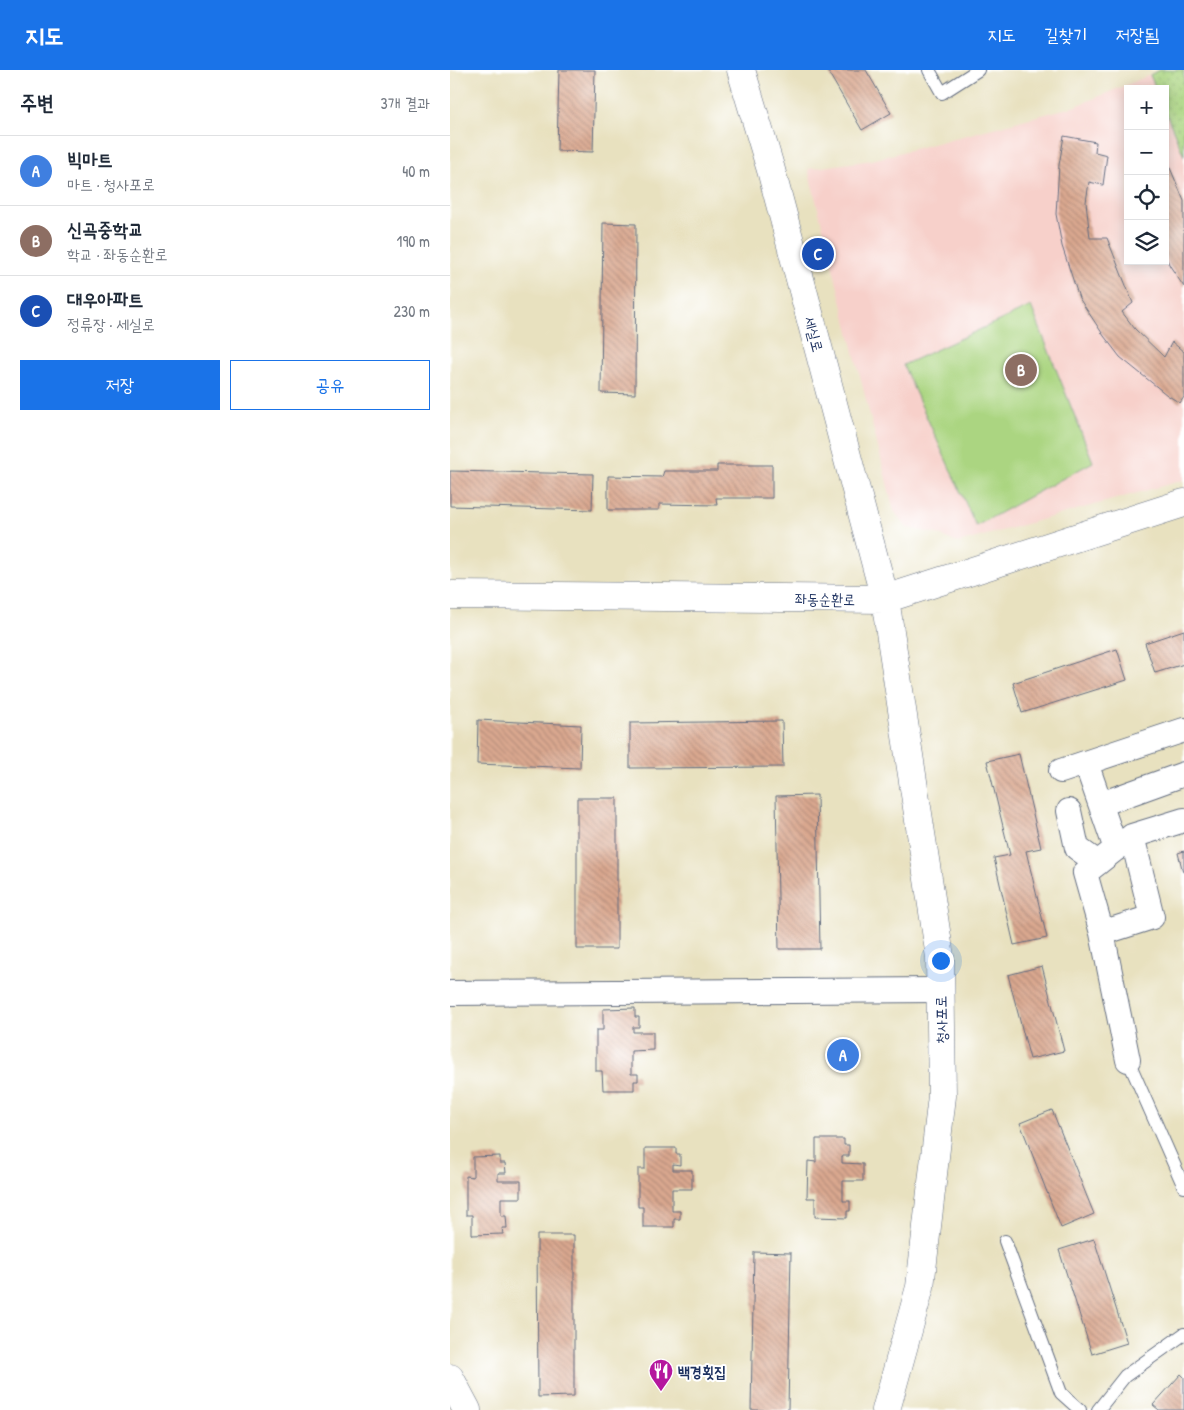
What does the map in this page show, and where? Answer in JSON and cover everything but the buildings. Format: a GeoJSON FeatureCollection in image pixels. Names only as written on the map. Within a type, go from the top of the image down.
{"type":"FeatureCollection","features":[{"type":"Feature","properties":{"kind":"street","name":"세실로"},"geometry":{"type":"LineString","coordinates":[[741,70],[770,170],[885,599]]}},
{"type":"Feature","properties":{"kind":"street","name":"좌동순환로"},"geometry":{"type":"LineString","coordinates":[[450,595],[885,599],[1184,503]]}},
{"type":"Feature","properties":{"kind":"street","name":"청사포로"},"geometry":{"type":"LineString","coordinates":[[885,599],[940,957],[942,1096],[920,1287],[886,1410]]}},
{"type":"Feature","properties":{"kind":"street"},"geometry":{"type":"LineString","coordinates":[[1061,771],[1184,730]]}},
{"type":"Feature","properties":{"kind":"street"},"geometry":{"type":"LineString","coordinates":[[1086,763],[1101,804],[1124,842],[1152,917],[1102,933]]}},
{"type":"Feature","properties":{"kind":"street"},"geometry":{"type":"LineString","coordinates":[[1101,804],[1184,774]]}},
{"type":"Feature","properties":{"kind":"street"},"geometry":{"type":"LineString","coordinates":[[1069,810],[1077,848],[1098,863]]}},
{"type":"Feature","properties":{"kind":"street"},"geometry":{"type":"LineString","coordinates":[[1128,1060],[1102,933],[1085,873],[1124,842],[1184,820]]}},
{"type":"Feature","properties":{"kind":"street"},"geometry":{"type":"LineString","coordinates":[[450,993],[940,990]]}},
{"type":"Feature","properties":{"kind":"street"},"geometry":{"type":"LineString","coordinates":[[450,1378],[467,1410]]}},
{"type":"Feature","properties":{"kind":"lane"},"geometry":{"type":"LineString","coordinates":[[929,70],[942,93],[978,70]]}},
{"type":"Feature","properties":{"kind":"lane"},"geometry":{"type":"LineString","coordinates":[[1128,1060],[1184,1187]]}},
{"type":"Feature","properties":{"kind":"lane"},"geometry":{"type":"LineString","coordinates":[[1004,1241],[1061,1393],[1080,1410]]}},
{"type":"Feature","properties":{"kind":"lane"},"geometry":{"type":"LineString","coordinates":[[1098,1410],[1125,1376],[1184,1334]]}},
{"type":"Feature","properties":{"kind":"shaded area"},"geometry":{"type":"Polygon","coordinates":[[[1150,75],[1154,85],[1126,85],[1150,75]]]}},
{"type":"Feature","properties":{"kind":"shaded area"},"geometry":{"type":"Polygon","coordinates":[[[1124,86],[1124,265],[1169,265],[1169,120],[1184,156],[1184,480],[958,543],[937,534],[907,528],[894,511],[808,169],[872,160],[1076,106],[1124,86]]]}},
{"type":"Feature","properties":{"kind":"green space"},"geometry":{"type":"Polygon","coordinates":[[[1159,70],[1184,70],[1184,156],[1169,120],[1169,85],[1154,85],[1150,75],[1159,70]]]}},
{"type":"Feature","properties":{"kind":"green space"},"geometry":{"type":"Polygon","coordinates":[[[1031,306],[1093,462],[976,526],[903,365],[1031,306]]]}},
{"type":"Feature","properties":{"kind":"place","name":"대우아파트"},"geometry":{"type":"Point","coordinates":[818,254]}},
{"type":"Feature","properties":{"kind":"place","name":"신곡중학교"},"geometry":{"type":"Point","coordinates":[1021,370]}},
{"type":"Feature","properties":{"kind":"place","name":"빅마트"},"geometry":{"type":"Point","coordinates":[843,1055]}},
{"type":"Feature","properties":{"kind":"place","name":"백경횟집"},"geometry":{"type":"Point","coordinates":[661,1392]}}]}
